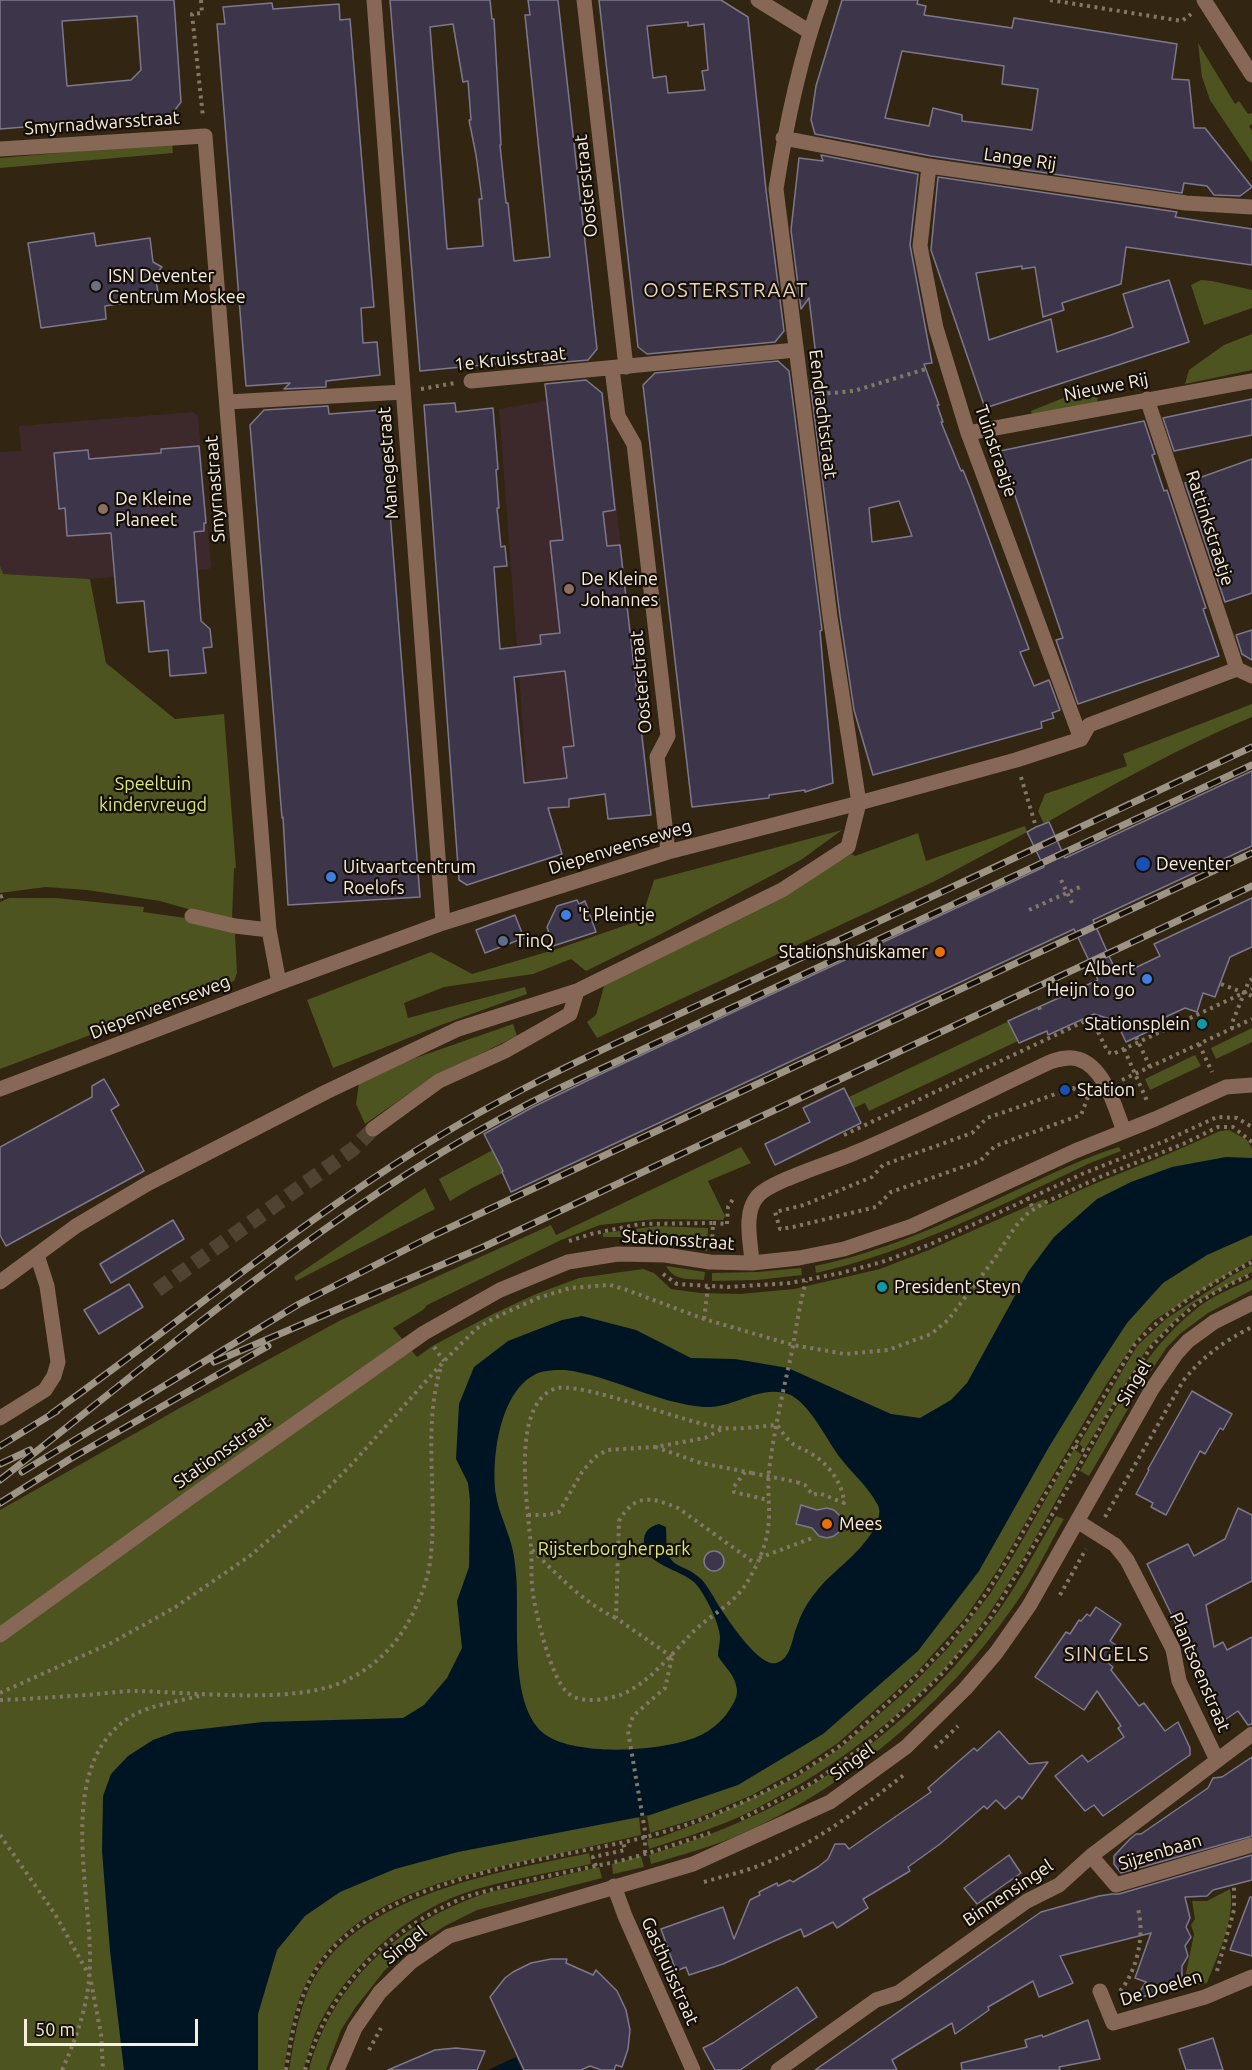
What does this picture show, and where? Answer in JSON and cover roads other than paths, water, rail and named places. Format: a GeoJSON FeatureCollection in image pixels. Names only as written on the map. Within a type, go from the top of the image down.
{"type":"FeatureCollection","features":[{"type":"Feature","properties":{"kind":"street","name":"Manegestraat"},"geometry":{"type":"LineString","coordinates":[[375,0],[443,923]]}},
{"type":"Feature","properties":{"kind":"street","name":"Oosterstraat"},"geometry":{"type":"LineString","coordinates":[[584,0],[619,368],[618,416],[634,444],[668,736],[657,756],[668,852]]}},
{"type":"Feature","properties":{"kind":"street"},"geometry":{"type":"LineString","coordinates":[[758,0],[810,32]]}},
{"type":"Feature","properties":{"kind":"street","name":"Eendrachtstraat"},"geometry":{"type":"LineString","coordinates":[[821,0],[810,32],[783,138],[776,189],[830,617],[859,803]]}},
{"type":"Feature","properties":{"kind":"street"},"geometry":{"type":"LineString","coordinates":[[1206,1],[1252,75]]}},
{"type":"Feature","properties":{"kind":"street","name":"Smyrnadwarsstraat"},"geometry":{"type":"LineString","coordinates":[[0,149],[206,136]]}},
{"type":"Feature","properties":{"kind":"street","name":"Smyrnastraat"},"geometry":{"type":"LineString","coordinates":[[206,136],[269,930],[279,983]]}},
{"type":"Feature","properties":{"kind":"street","name":"Lange Rij"},"geometry":{"type":"LineString","coordinates":[[783,138],[929,166],[1186,203],[1252,207]]}},
{"type":"Feature","properties":{"kind":"street","name":"Tuinstraatje"},"geometry":{"type":"LineString","coordinates":[[929,166],[920,246],[936,328],[968,433],[1081,739]]}},
{"type":"Feature","properties":{"kind":"street","name":"1e Kruisstraat"},"geometry":{"type":"LineString","coordinates":[[471,381],[796,350]]}},
{"type":"Feature","properties":{"kind":"street","name":"Nieuwe Rij"},"geometry":{"type":"LineString","coordinates":[[968,433],[1252,381]]}},
{"type":"Feature","properties":{"kind":"street"},"geometry":{"type":"LineString","coordinates":[[228,402],[403,392]]}},
{"type":"Feature","properties":{"kind":"street","name":"Rattinkstraatje"},"geometry":{"type":"LineString","coordinates":[[1147,399],[1237,669]]}},
{"type":"Feature","properties":{"kind":"street"},"geometry":{"type":"LineString","coordinates":[[1237,669],[1252,676]]}},
{"type":"Feature","properties":{"kind":"street","name":"Diepenveenseweg"},"geometry":{"type":"LineString","coordinates":[[0,1089],[443,923],[668,852],[859,803],[1016,760],[1081,739],[1089,724],[1237,669]]}},
{"type":"Feature","properties":{"kind":"street"},"geometry":{"type":"LineString","coordinates":[[0,1282],[76,1226],[147,1184],[326,1092],[458,1029],[577,991],[782,890],[848,847],[859,803]]}},
{"type":"Feature","properties":{"kind":"street"},"geometry":{"type":"LineString","coordinates":[[192,916],[235,926],[269,930]]}},
{"type":"Feature","properties":{"kind":"street"},"geometry":{"type":"LineString","coordinates":[[373,1129],[439,1081],[506,1051],[570,1014],[577,991]]}},
{"type":"Feature","properties":{"kind":"street"},"geometry":{"type":"LineString","coordinates":[[752,1263],[750,1211],[753,1202],[766,1188],[852,1154],[1050,1062],[1071,1058],[1085,1062],[1099,1075],[1124,1131]]}},
{"type":"Feature","properties":{"kind":"street","name":"Stationsstraat"},"geometry":{"type":"LineString","coordinates":[[0,1635],[190,1497],[424,1334],[500,1290],[568,1262],[618,1254],[752,1263],[800,1258],[843,1249],[912,1226],[1065,1155],[1226,1087],[1252,1085]]}},
{"type":"Feature","properties":{"kind":"street"},"geometry":{"type":"LineString","coordinates":[[0,1418],[45,1390],[54,1376],[58,1362],[47,1286],[37,1255]]}},
{"type":"Feature","properties":{"kind":"street","name":"Singel"},"geometry":{"type":"LineString","coordinates":[[337,2070],[355,2028],[380,1992],[396,1975],[449,1936],[693,1864],[830,1802],[906,1748],[965,1689],[996,1653],[1029,1606],[1152,1389],[1176,1354],[1188,1341],[1214,1322],[1252,1303]]}},
{"type":"Feature","properties":{"kind":"street","name":"Plantsoenstraat"},"geometry":{"type":"LineString","coordinates":[[1077,1521],[1115,1545],[1127,1560],[1173,1649],[1179,1681],[1217,1760]]}},
{"type":"Feature","properties":{"kind":"street","name":"Binnensingel"},"geometry":{"type":"LineString","coordinates":[[778,2070],[876,2000],[898,1993],[1027,1901],[1059,1885],[1091,1856],[1252,1734]]}},
{"type":"Feature","properties":{"kind":"street","name":"Sijzenbaan"},"geometry":{"type":"LineString","coordinates":[[1091,1856],[1116,1885],[1252,1845]]}},
{"type":"Feature","properties":{"kind":"street","name":"Gasthuisstraat"},"geometry":{"type":"LineString","coordinates":[[614,1886],[624,1916],[693,2070]]}},
{"type":"Feature","properties":{"kind":"street","name":"De Doelen"},"geometry":{"type":"LineString","coordinates":[[1100,1991],[1108,2005],[1113,2023],[1205,1997],[1252,1977]]}},
{"type":"Feature","properties":{"kind":"water"},"geometry":{"type":"Polygon","coordinates":[[[1226,1157],[1252,1158],[1252,1235],[1207,1255],[1163,1283],[1127,1323],[1049,1447],[979,1571],[918,1651],[823,1734],[738,1785],[650,1815],[458,1852],[395,1869],[340,1892],[305,1916],[277,1950],[258,2014],[258,2070],[124,2070],[110,1951],[102,1851],[103,1796],[111,1774],[128,1756],[153,1740],[175,1732],[263,1722],[403,1718],[424,1705],[447,1678],[462,1648],[457,1601],[469,1567],[470,1501],[468,1483],[456,1459],[459,1404],[474,1367],[508,1341],[562,1320],[582,1316],[636,1330],[691,1358],[735,1359],[788,1368],[891,1414],[920,1418],[951,1400],[967,1383],[1028,1272],[1054,1237],[1097,1199],[1131,1182],[1172,1167],[1226,1157]],[[553,1370],[534,1375],[522,1384],[513,1397],[500,1429],[495,1464],[496,1495],[514,1559],[518,1658],[524,1700],[531,1718],[542,1732],[574,1746],[620,1750],[686,1741],[704,1733],[723,1719],[735,1700],[736,1685],[718,1656],[719,1631],[707,1601],[689,1578],[664,1566],[649,1555],[644,1539],[647,1531],[659,1524],[666,1527],[667,1551],[672,1561],[701,1579],[750,1648],[768,1662],[776,1663],[788,1653],[800,1618],[813,1596],[868,1538],[877,1522],[879,1508],[804,1405],[788,1394],[767,1392],[715,1407],[704,1407],[668,1400],[583,1373],[553,1370]]]}},
{"type":"Feature","properties":{"kind":"water"},"geometry":{"type":"Polygon","coordinates":[[[516,2057],[522,2070],[488,2070],[516,2057]]]}},
{"type":"Feature","properties":{"kind":"tunnel"},"geometry":{"type":"LineString","coordinates":[[157,1290],[353,1149],[373,1129]]}},
{"type":"Feature","properties":{"kind":"railway"},"geometry":{"type":"LineString","coordinates":[[51,1414],[356,1190],[409,1155],[502,1100],[620,1041],[1252,747]]}},
{"type":"Feature","properties":{"kind":"railway"},"geometry":{"type":"LineString","coordinates":[[0,1480],[202,1321],[340,1218],[411,1171],[485,1127],[560,1088],[1252,765]]}},
{"type":"Feature","properties":{"kind":"railway"},"geometry":{"type":"LineString","coordinates":[[22,1472],[299,1304],[434,1235],[1252,853]]}},
{"type":"Feature","properties":{"kind":"railway"},"geometry":{"type":"LineString","coordinates":[[214,1362],[481,1248],[1252,886]]}},
{"type":"Feature","properties":{"kind":"railway"},"geometry":{"type":"LineString","coordinates":[[0,1503],[70,1459],[268,1346]]}},
{"type":"Feature","properties":{"kind":"railway"},"geometry":{"type":"LineString","coordinates":[[0,1446],[57,1411]]}},
{"type":"Feature","properties":{"kind":"railway"},"geometry":{"type":"LineString","coordinates":[[0,1464],[30,1450]]}},
{"type":"Feature","properties":{"kind":"place","name":"ISN Deventer Centrum Moskee"},"geometry":{"type":"Point","coordinates":[96,286]}},
{"type":"Feature","properties":{"kind":"place","name":"De Kleine Planeet"},"geometry":{"type":"Point","coordinates":[103,509]}},
{"type":"Feature","properties":{"kind":"place","name":"De Kleine Johannes"},"geometry":{"type":"Point","coordinates":[569,589]}},
{"type":"Feature","properties":{"kind":"place","name":"Deventer"},"geometry":{"type":"Point","coordinates":[1143,864]}},
{"type":"Feature","properties":{"kind":"place","name":"Uitvaartcentrum Roelofs"},"geometry":{"type":"Point","coordinates":[331,877]}},
{"type":"Feature","properties":{"kind":"place","name":"'t Pleintje"},"geometry":{"type":"Point","coordinates":[566,915]}},
{"type":"Feature","properties":{"kind":"place","name":"TinQ"},"geometry":{"type":"Point","coordinates":[503,941]}},
{"type":"Feature","properties":{"kind":"place","name":"Stationshuiskamer"},"geometry":{"type":"Point","coordinates":[940,952]}},
{"type":"Feature","properties":{"kind":"place","name":"Albert Heijn to go"},"geometry":{"type":"Point","coordinates":[1147,979]}},
{"type":"Feature","properties":{"kind":"place","name":"Stationsplein"},"geometry":{"type":"Point","coordinates":[1202,1024]}},
{"type":"Feature","properties":{"kind":"place","name":"Station"},"geometry":{"type":"Point","coordinates":[1065,1090]}},
{"type":"Feature","properties":{"kind":"place","name":"President Steyn"},"geometry":{"type":"Point","coordinates":[882,1287]}},
{"type":"Feature","properties":{"kind":"place","name":"Mees"},"geometry":{"type":"Point","coordinates":[827,1524]}},
{"type":"Feature","properties":{"kind":"district","name":"OOSTERSTRAAT"},"geometry":{"type":"Point","coordinates":[726,290]}},
{"type":"Feature","properties":{"kind":"district","name":"SINGELS"},"geometry":{"type":"Point","coordinates":[1107,1654]}},
{"type":"Feature","properties":{"kind":"park label","name":"Speeltuin kindervreugd"},"geometry":{"type":"Point","coordinates":[153,794]}},
{"type":"Feature","properties":{"kind":"park label","name":"Rijsterborgherpark"},"geometry":{"type":"Point","coordinates":[614,1549]}}]}
